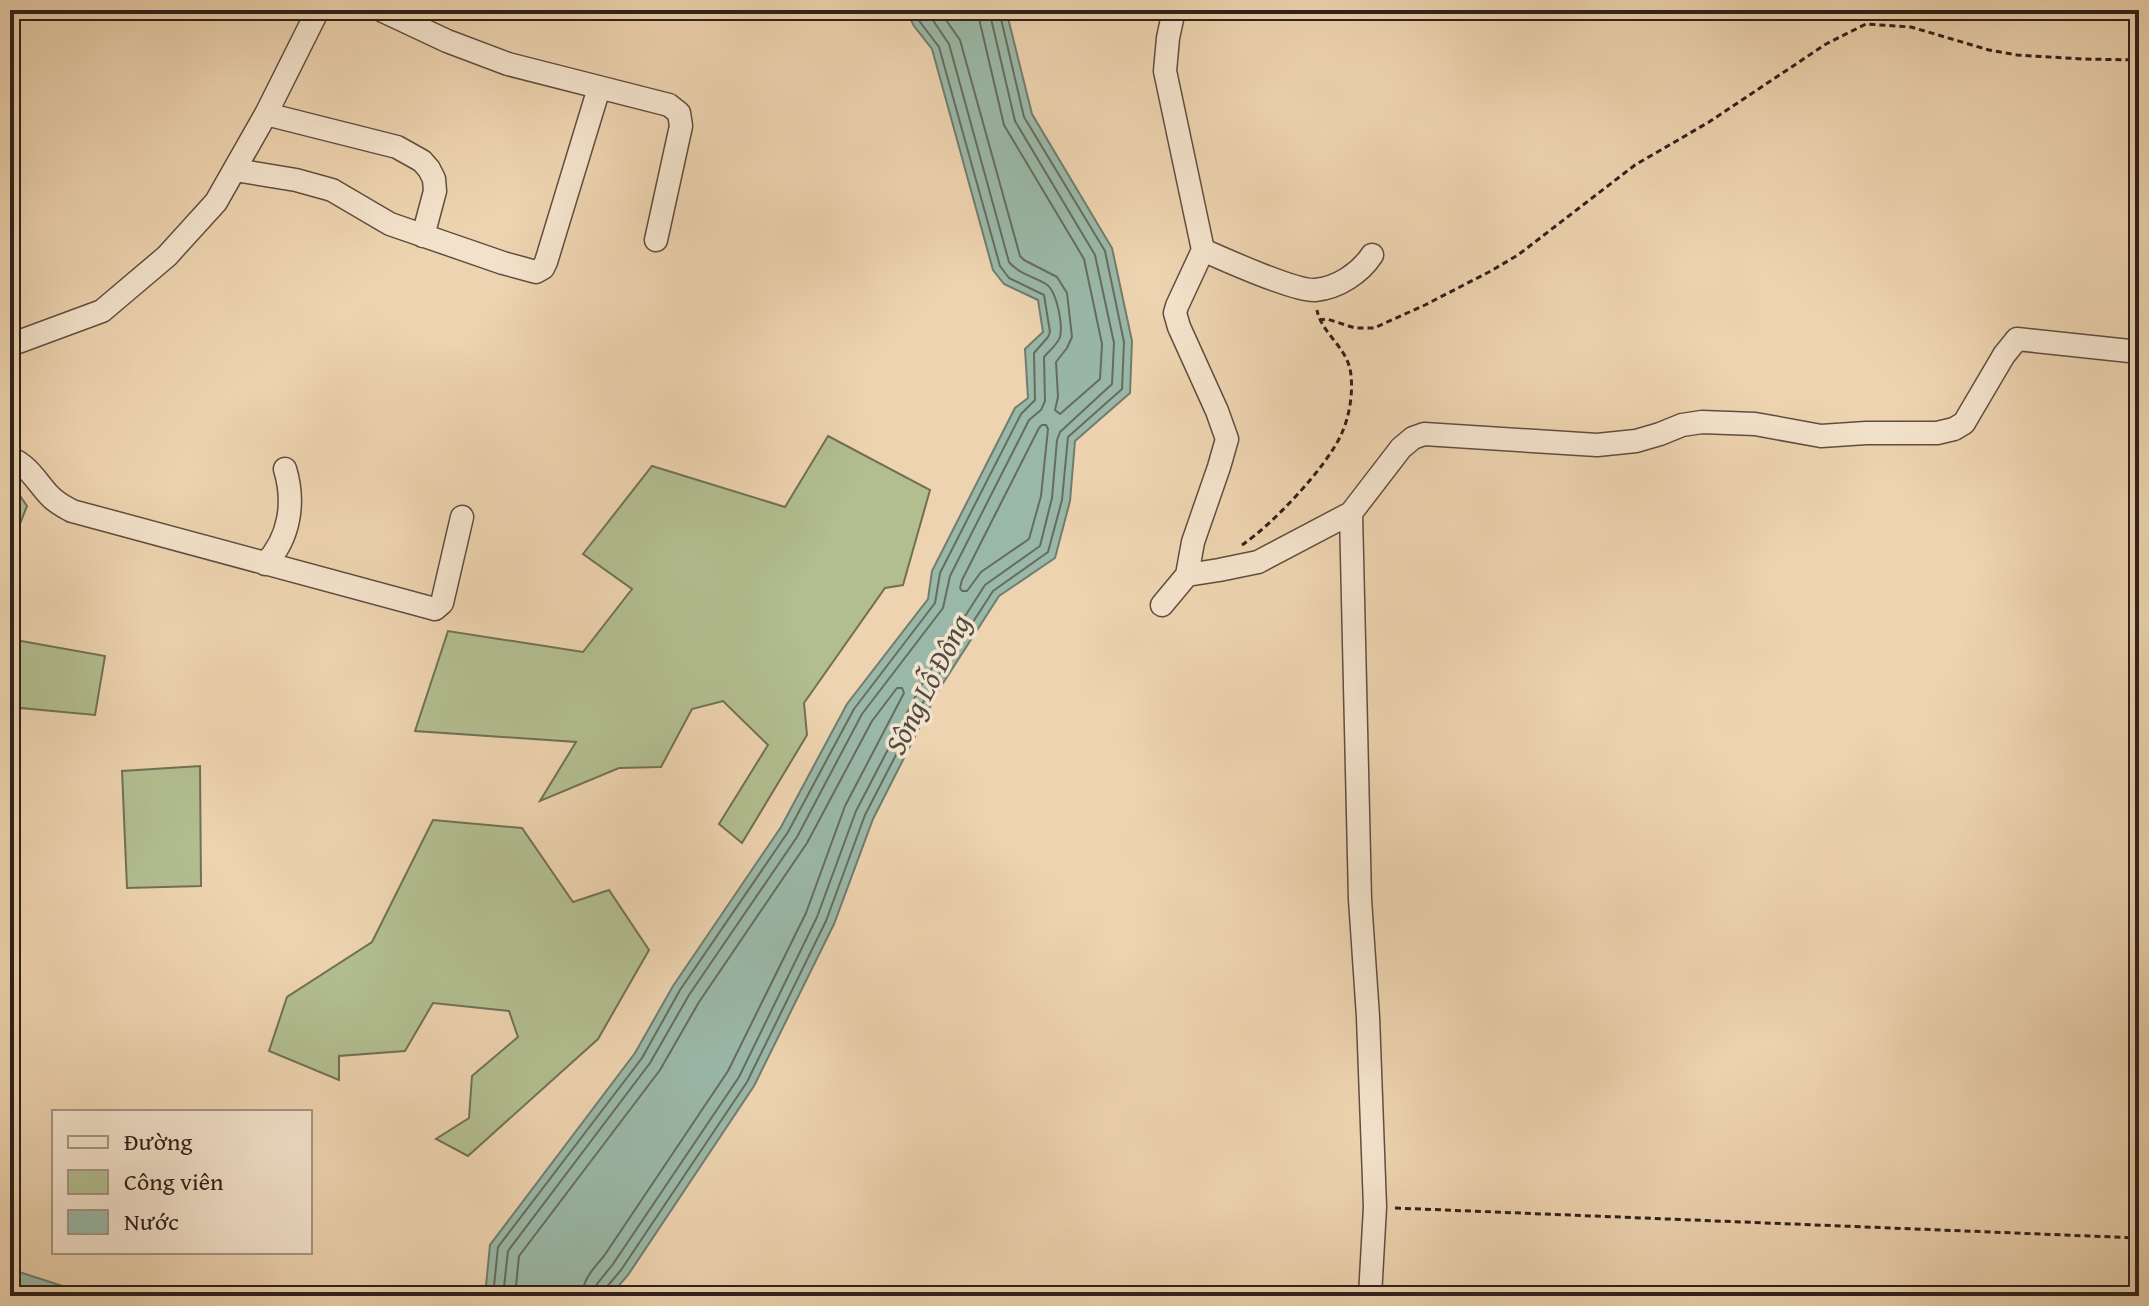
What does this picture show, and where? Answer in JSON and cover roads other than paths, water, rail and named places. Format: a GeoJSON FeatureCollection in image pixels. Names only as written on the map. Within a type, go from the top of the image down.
{"type":"FeatureCollection","features":[{"type":"Feature","properties":{"kind":"street"},"geometry":{"type":"LineString","coordinates":[[10,345],[102,311],[167,256],[216,202],[266,114],[318,10]]}},
{"type":"Feature","properties":{"kind":"street"},"geometry":{"type":"LineString","coordinates":[[381,10],[487,56],[599,88],[661,101],[675,108],[681,126],[656,240]]}},
{"type":"Feature","properties":{"kind":"street"},"geometry":{"type":"LineString","coordinates":[[1162,605],[1187,575],[1195,533],[1227,439],[1175,313],[1203,250],[1165,71],[1174,10]]}},
{"type":"Feature","properties":{"kind":"street"},"geometry":{"type":"LineString","coordinates":[[235,170],[296,180],[332,190],[390,224],[536,272],[543,268],[599,88]]}},
{"type":"Feature","properties":{"kind":"street"},"geometry":{"type":"LineString","coordinates":[[266,114],[397,147],[422,161],[434,179],[435,191],[423,236]]}},
{"type":"Feature","properties":{"kind":"street"},"geometry":{"type":"LineString","coordinates":[[1203,250],[1313,291],[1351,277],[1372,255]]}},
{"type":"Feature","properties":{"kind":"street"},"geometry":{"type":"LineString","coordinates":[[1187,575],[1258,562],[1351,513],[1407,441],[1420,435],[1448,434],[1597,445],[1636,441],[1682,425],[1702,422],[1755,424],[1815,436],[1937,433],[1964,423],[2004,355],[2017,339],[2139,352]]}},
{"type":"Feature","properties":{"kind":"street"},"geometry":{"type":"LineString","coordinates":[[10,458],[30,470],[49,495],[72,511],[435,609],[442,603],[462,517]]}},
{"type":"Feature","properties":{"kind":"street"},"geometry":{"type":"LineString","coordinates":[[265,564],[275,554],[288,523],[291,494],[285,469]]}},
{"type":"Feature","properties":{"kind":"street"},"geometry":{"type":"LineString","coordinates":[[1351,513],[1360,899],[1375,1207],[1370,1296]]}},
{"type":"Feature","properties":{"kind":"water","name":"Sông Lỗ Đông"},"geometry":{"type":"Polygon","coordinates":[[[906,10],[1006,10],[1032,114],[1112,248],[1132,341],[1130,393],[1075,441],[1070,501],[1055,558],[999,596],[938,691],[873,819],[834,924],[754,1086],[628,1275],[610,1296],[485,1296],[490,1245],[635,1053],[673,986],[781,827],[847,704],[928,599],[932,571],[1015,408],[1028,398],[1025,349],[1043,332],[1038,300],[1004,284],[993,270],[932,49],[906,10]]]}},
{"type":"Feature","properties":{"kind":"water"},"geometry":{"type":"Polygon","coordinates":[[[10,1269],[87,1294],[90,1296],[10,1296],[10,1269]]]}}]}
